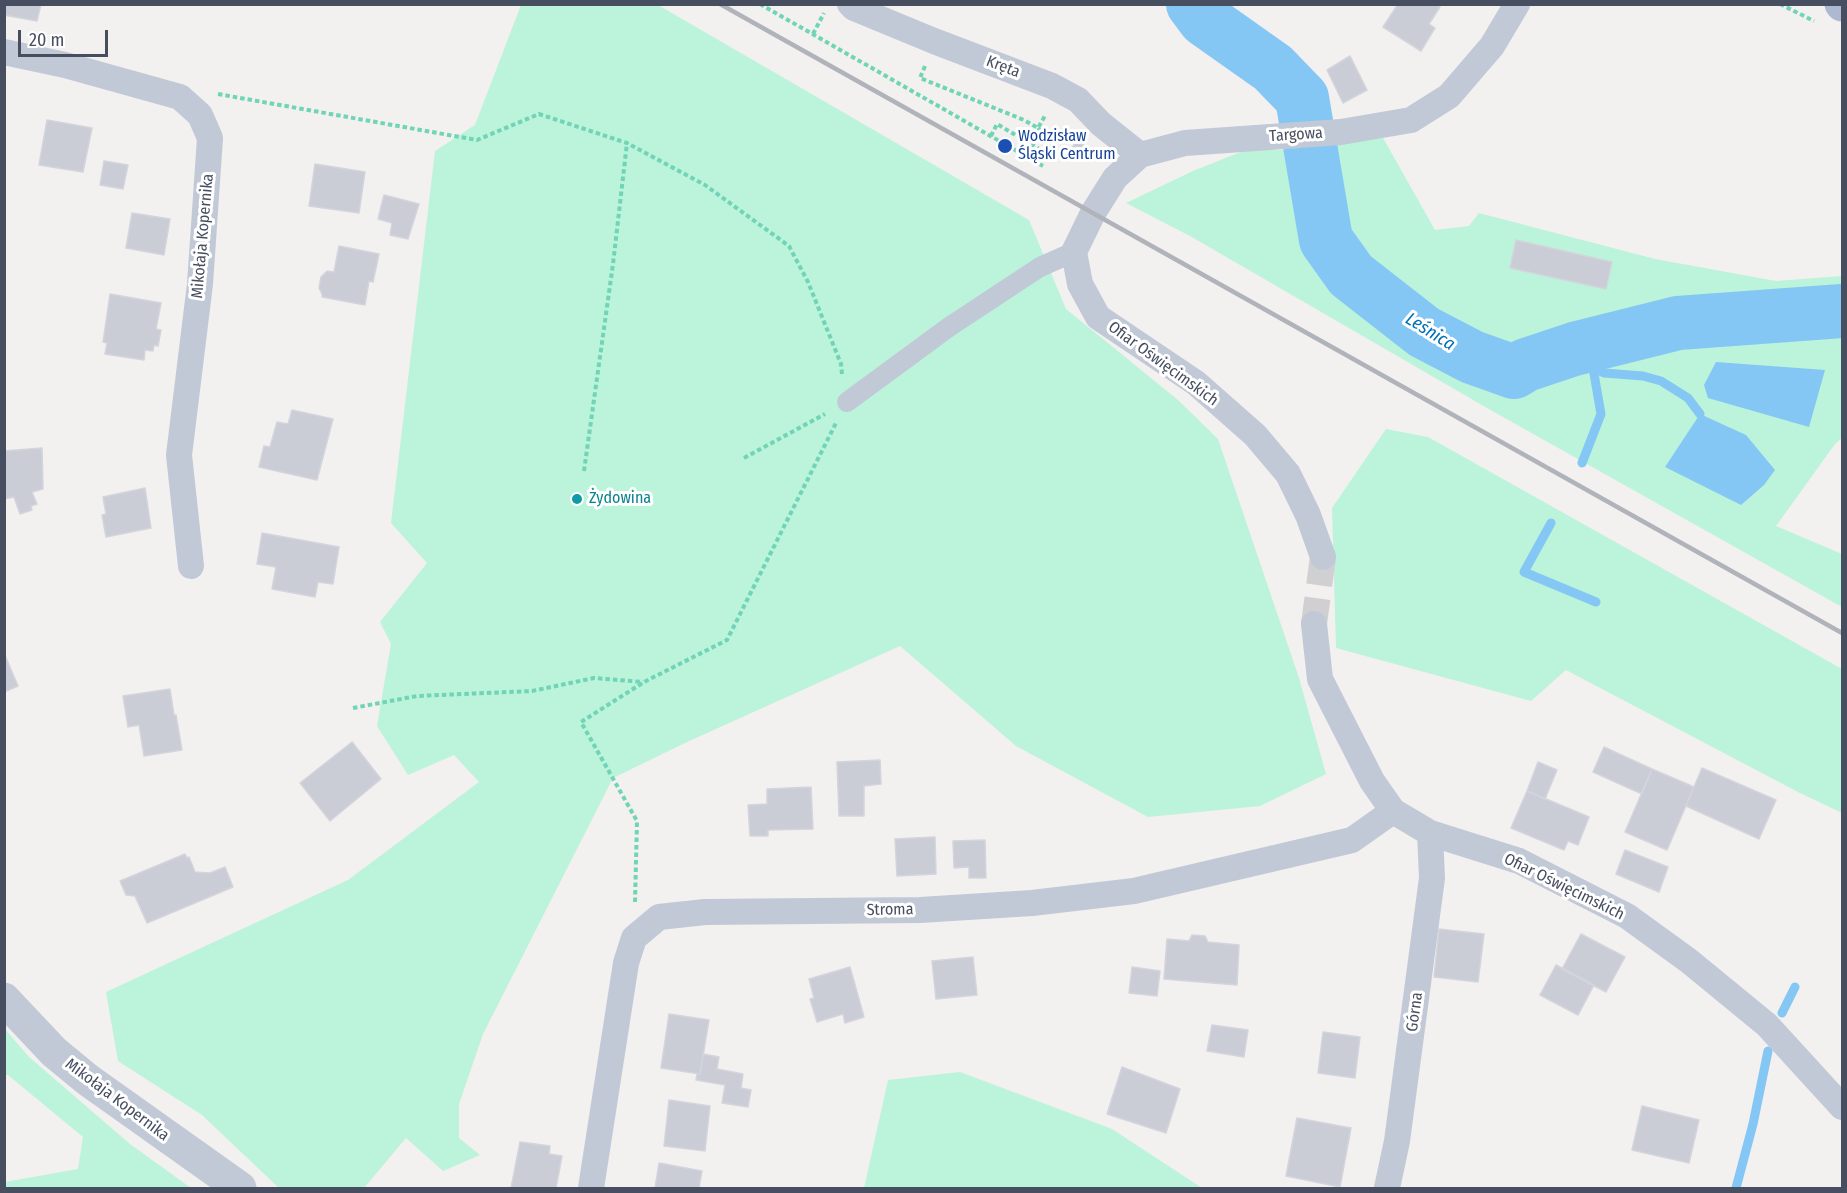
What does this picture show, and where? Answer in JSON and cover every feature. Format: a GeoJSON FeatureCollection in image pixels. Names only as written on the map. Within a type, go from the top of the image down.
{"type":"FeatureCollection","features":[{"type":"Feature","properties":{"kind":"street","name":"Kręta"},"geometry":{"type":"LineString","coordinates":[[850,4],[854,8],[934,41],[1052,86],[1078,100],[1101,124],[1140,155]]}},
{"type":"Feature","properties":{"kind":"street","name":"Targowa"},"geometry":{"type":"LineString","coordinates":[[1074,252],[1093,213],[1115,178],[1140,155],[1185,143],[1341,132],[1411,120],[1449,96],[1492,46],[1517,4]]}},
{"type":"Feature","properties":{"kind":"street"},"geometry":{"type":"LineString","coordinates":[[4,52],[65,65],[180,97],[200,115]]}},
{"type":"Feature","properties":{"kind":"street","name":"Mikołaja Kopernika"},"geometry":{"type":"LineString","coordinates":[[191,566],[179,455],[200,284],[210,138],[200,115]]}},
{"type":"Feature","properties":{"kind":"street"},"geometry":{"type":"LineString","coordinates":[[847,402],[949,327],[1040,267],[1074,252]]}},
{"type":"Feature","properties":{"kind":"street","name":"Ofiar Oświęcimskich"},"geometry":{"type":"LineString","coordinates":[[1074,252],[1080,284],[1098,317],[1196,383],[1255,435],[1288,474],[1308,515],[1323,557]]}},
{"type":"Feature","properties":{"kind":"street","name":"Ofiar Oświęcimskich"},"geometry":{"type":"LineString","coordinates":[[1314,624],[1320,679],[1372,781],[1393,811],[1430,833],[1519,861],[1627,916],[1689,961],[1767,1025],[1842,1107]]}},
{"type":"Feature","properties":{"kind":"street","name":"Stroma"},"geometry":{"type":"LineString","coordinates":[[634,939],[659,917],[705,912],[920,910],[1032,903],[1134,891],[1352,840],[1393,811]]}},
{"type":"Feature","properties":{"kind":"street","name":"Górna"},"geometry":{"type":"LineString","coordinates":[[1387,1188],[1397,1141],[1424,945],[1432,878],[1430,833]]}},
{"type":"Feature","properties":{"kind":"street"},"geometry":{"type":"LineString","coordinates":[[591,1188],[626,963],[634,939]]}},
{"type":"Feature","properties":{"kind":"street","name":"Mikołaja Kopernika"},"geometry":{"type":"LineString","coordinates":[[4,999],[54,1052],[88,1080],[240,1188]]}},
{"type":"Feature","properties":{"kind":"path"},"geometry":{"type":"LineString","coordinates":[[760,4],[1043,166]]}},
{"type":"Feature","properties":{"kind":"path"},"geometry":{"type":"LineString","coordinates":[[813,34],[823,15]]}},
{"type":"Feature","properties":{"kind":"path"},"geometry":{"type":"LineString","coordinates":[[934,41],[920,78],[1024,120],[1038,128],[1052,144]]}},
{"type":"Feature","properties":{"kind":"path"},"geometry":{"type":"LineString","coordinates":[[200,115],[216,93],[477,140],[539,114],[627,143],[705,185],[789,246],[808,282],[841,364],[847,402],[727,640],[644,682],[581,722],[637,821],[634,939]]}},
{"type":"Feature","properties":{"kind":"path"},"geometry":{"type":"LineString","coordinates":[[991,136],[997,124],[1046,153],[1074,118],[1078,100]]}},
{"type":"Feature","properties":{"kind":"path"},"geometry":{"type":"LineString","coordinates":[[1038,128],[1047,111]]}},
{"type":"Feature","properties":{"kind":"path"},"geometry":{"type":"LineString","coordinates":[[584,471],[613,264],[627,143]]}},
{"type":"Feature","properties":{"kind":"path"},"geometry":{"type":"LineString","coordinates":[[744,458],[847,402]]}},
{"type":"Feature","properties":{"kind":"path"},"geometry":{"type":"LineString","coordinates":[[353,708],[417,696],[532,691],[594,678],[644,682]]}},
{"type":"Feature","properties":{"kind":"green space"},"geometry":{"type":"Polygon","coordinates":[[[521,5],[658,5],[1029,220],[1066,309],[1178,400],[1218,439],[1299,678],[1326,774],[1260,806],[1148,817],[1016,746],[900,646],[613,778],[483,1034],[459,1104],[459,1138],[480,1155],[443,1171],[406,1138],[364,1188],[279,1188],[202,1115],[118,1061],[106,992],[348,880],[479,782],[454,755],[408,775],[377,726],[391,644],[380,622],[427,563],[391,523],[435,151],[475,125],[521,5]]]}},
{"type":"Feature","properties":{"kind":"green space"},"geometry":{"type":"Polygon","coordinates":[[[1383,138],[1435,230],[1469,226],[1479,213],[1655,259],[1776,281],[1842,276],[1842,438],[1835,444],[1776,526],[1842,554],[1842,607],[1487,408],[1190,236],[1126,203],[1193,171],[1246,150],[1294,150],[1383,138]]]}},
{"type":"Feature","properties":{"kind":"green space"},"geometry":{"type":"Polygon","coordinates":[[[1386,429],[1428,437],[1842,669],[1842,813],[1566,670],[1531,701],[1336,648],[1332,508],[1386,429]]]}},
{"type":"Feature","properties":{"kind":"green space"},"geometry":{"type":"Polygon","coordinates":[[[4,1028],[29,1057],[130,1144],[191,1188],[5,1188],[5,1182],[78,1169],[83,1137],[8,1075],[5,1075],[4,1028]]]}},
{"type":"Feature","properties":{"kind":"green space"},"geometry":{"type":"Polygon","coordinates":[[[960,1072],[1112,1129],[1202,1188],[864,1188],[888,1080],[960,1072]]]}},
{"type":"Feature","properties":{"kind":"water"},"geometry":{"type":"Polygon","coordinates":[[[1716,362],[1825,370],[1809,427],[1708,398],[1704,385],[1716,362]]]}},
{"type":"Feature","properties":{"kind":"water"},"geometry":{"type":"Polygon","coordinates":[[[1700,414],[1746,435],[1775,470],[1764,485],[1741,505],[1665,467],[1700,414]]]}},
{"type":"Feature","properties":{"kind":"building"},"geometry":{"type":"Polygon","coordinates":[[[4,4],[41,4],[37,21],[4,15],[4,4]]]}},
{"type":"Feature","properties":{"kind":"building"},"geometry":{"type":"Polygon","coordinates":[[[1398,4],[1437,4],[1440,7],[1429,24],[1435,28],[1421,51],[1383,27],[1398,4]]]}},
{"type":"Feature","properties":{"kind":"building"},"geometry":{"type":"Polygon","coordinates":[[[1350,56],[1367,90],[1343,103],[1327,70],[1350,56]]]}},
{"type":"Feature","properties":{"kind":"building"},"geometry":{"type":"Polygon","coordinates":[[[47,120],[92,128],[83,172],[39,165],[47,120]]]}},
{"type":"Feature","properties":{"kind":"building"},"geometry":{"type":"Polygon","coordinates":[[[1076,141],[1085,146],[1081,154],[1072,148],[1076,141]]]}},
{"type":"Feature","properties":{"kind":"building"},"geometry":{"type":"Polygon","coordinates":[[[104,161],[128,165],[123,189],[100,185],[104,161]]]}},
{"type":"Feature","properties":{"kind":"building"},"geometry":{"type":"Polygon","coordinates":[[[315,164],[365,172],[359,213],[309,206],[315,164]]]}},
{"type":"Feature","properties":{"kind":"building"},"geometry":{"type":"Polygon","coordinates":[[[384,195],[419,204],[408,239],[390,235],[392,223],[378,219],[384,195]]]}},
{"type":"Feature","properties":{"kind":"building"},"geometry":{"type":"Polygon","coordinates":[[[132,213],[170,219],[164,255],[126,248],[132,213]]]}},
{"type":"Feature","properties":{"kind":"building"},"geometry":{"type":"Polygon","coordinates":[[[1516,240],[1612,262],[1606,289],[1510,268],[1516,240]]]}},
{"type":"Feature","properties":{"kind":"building"},"geometry":{"type":"Polygon","coordinates":[[[339,246],[379,254],[373,282],[369,281],[365,305],[322,297],[319,288],[321,277],[327,271],[334,272],[339,246]]]}},
{"type":"Feature","properties":{"kind":"building"},"geometry":{"type":"Polygon","coordinates":[[[110,294],[161,303],[156,329],[161,330],[158,346],[154,345],[153,351],[145,350],[144,360],[105,354],[107,343],[103,342],[110,294]]]}},
{"type":"Feature","properties":{"kind":"building"},"geometry":{"type":"Polygon","coordinates":[[[292,410],[333,419],[317,480],[259,467],[264,446],[270,447],[277,422],[288,424],[292,410]]]}},
{"type":"Feature","properties":{"kind":"building"},"geometry":{"type":"Polygon","coordinates":[[[42,448],[43,489],[32,492],[37,504],[31,506],[32,510],[20,514],[14,497],[4,499],[4,451],[42,448]]]}},
{"type":"Feature","properties":{"kind":"building"},"geometry":{"type":"Polygon","coordinates":[[[145,488],[151,528],[106,537],[102,515],[106,514],[103,497],[145,488]]]}},
{"type":"Feature","properties":{"kind":"building"},"geometry":{"type":"Polygon","coordinates":[[[262,533],[339,547],[333,584],[318,582],[315,597],[272,589],[276,567],[257,564],[262,533]]]}},
{"type":"Feature","properties":{"kind":"building"},"geometry":{"type":"Polygon","coordinates":[[[4,653],[18,686],[4,692],[4,653]]]}},
{"type":"Feature","properties":{"kind":"building"},"geometry":{"type":"Polygon","coordinates":[[[170,689],[182,750],[144,756],[139,725],[128,727],[123,696],[170,689]]]}},
{"type":"Feature","properties":{"kind":"building"},"geometry":{"type":"Polygon","coordinates":[[[352,742],[381,779],[330,821],[300,783],[352,742]]]}},
{"type":"Feature","properties":{"kind":"building"},"geometry":{"type":"Polygon","coordinates":[[[1604,747],[1652,769],[1642,794],[1593,772],[1604,747]]]}},
{"type":"Feature","properties":{"kind":"building"},"geometry":{"type":"Polygon","coordinates":[[[880,760],[881,784],[864,786],[864,816],[839,816],[837,762],[880,760]]]}},
{"type":"Feature","properties":{"kind":"building"},"geometry":{"type":"Polygon","coordinates":[[[1538,762],[1557,770],[1545,799],[1527,791],[1538,762]]]}},
{"type":"Feature","properties":{"kind":"building"},"geometry":{"type":"Polygon","coordinates":[[[1702,768],[1776,800],[1759,839],[1686,806],[1702,768]]]}},
{"type":"Feature","properties":{"kind":"building"},"geometry":{"type":"Polygon","coordinates":[[[1652,769],[1694,787],[1667,850],[1625,832],[1652,769]]]}},
{"type":"Feature","properties":{"kind":"building"},"geometry":{"type":"Polygon","coordinates":[[[811,787],[813,829],[768,830],[768,836],[750,836],[748,805],[767,804],[767,789],[811,787]]]}},
{"type":"Feature","properties":{"kind":"building"},"geometry":{"type":"Polygon","coordinates":[[[1527,791],[1589,817],[1578,845],[1568,841],[1564,850],[1511,828],[1527,791]]]}},
{"type":"Feature","properties":{"kind":"building"},"geometry":{"type":"Polygon","coordinates":[[[935,837],[936,874],[897,876],[895,839],[935,837]]]}},
{"type":"Feature","properties":{"kind":"building"},"geometry":{"type":"Polygon","coordinates":[[[985,840],[986,878],[969,878],[969,867],[954,868],[953,841],[985,840]]]}},
{"type":"Feature","properties":{"kind":"building"},"geometry":{"type":"Polygon","coordinates":[[[1625,850],[1668,867],[1659,892],[1616,874],[1625,850]]]}},
{"type":"Feature","properties":{"kind":"building"},"geometry":{"type":"Polygon","coordinates":[[[185,854],[187,858],[189,857],[195,872],[210,873],[225,867],[233,887],[147,923],[135,896],[126,895],[120,881],[185,854]]]}},
{"type":"Feature","properties":{"kind":"building"},"geometry":{"type":"Polygon","coordinates":[[[1439,929],[1484,934],[1478,982],[1434,977],[1439,929]]]}},
{"type":"Feature","properties":{"kind":"building"},"geometry":{"type":"Polygon","coordinates":[[[1581,934],[1625,957],[1606,992],[1562,969],[1581,934]]]}},
{"type":"Feature","properties":{"kind":"building"},"geometry":{"type":"Polygon","coordinates":[[[1192,935],[1205,936],[1208,942],[1239,945],[1237,985],[1164,979],[1167,939],[1189,941],[1192,935]]]}},
{"type":"Feature","properties":{"kind":"building"},"geometry":{"type":"Polygon","coordinates":[[[973,957],[977,995],[936,999],[932,961],[973,957]]]}},
{"type":"Feature","properties":{"kind":"building"},"geometry":{"type":"Polygon","coordinates":[[[1556,965],[1594,985],[1578,1015],[1540,995],[1556,965]]]}},
{"type":"Feature","properties":{"kind":"building"},"geometry":{"type":"Polygon","coordinates":[[[850,967],[864,1017],[845,1023],[843,1014],[817,1022],[810,999],[814,998],[809,979],[850,967]]]}},
{"type":"Feature","properties":{"kind":"building"},"geometry":{"type":"Polygon","coordinates":[[[1132,967],[1160,971],[1157,996],[1129,993],[1132,967]]]}},
{"type":"Feature","properties":{"kind":"building"},"geometry":{"type":"Polygon","coordinates":[[[669,1014],[709,1020],[700,1074],[661,1068],[669,1014]]]}},
{"type":"Feature","properties":{"kind":"building"},"geometry":{"type":"Polygon","coordinates":[[[1212,1025],[1248,1030],[1244,1057],[1207,1051],[1212,1025]]]}},
{"type":"Feature","properties":{"kind":"building"},"geometry":{"type":"Polygon","coordinates":[[[1323,1032],[1360,1037],[1355,1078],[1318,1073],[1323,1032]]]}},
{"type":"Feature","properties":{"kind":"building"},"geometry":{"type":"Polygon","coordinates":[[[703,1054],[719,1057],[717,1069],[743,1074],[741,1088],[751,1090],[748,1107],[722,1103],[725,1085],[696,1080],[697,1074],[700,1074],[703,1054]]]}},
{"type":"Feature","properties":{"kind":"building"},"geometry":{"type":"Polygon","coordinates":[[[1122,1067],[1180,1089],[1166,1133],[1107,1114],[1122,1067]]]}},
{"type":"Feature","properties":{"kind":"building"},"geometry":{"type":"Polygon","coordinates":[[[669,1100],[710,1106],[705,1151],[664,1146],[669,1100]]]}},
{"type":"Feature","properties":{"kind":"building"},"geometry":{"type":"Polygon","coordinates":[[[1642,1106],[1699,1120],[1689,1163],[1632,1150],[1642,1106]]]}},
{"type":"Feature","properties":{"kind":"building"},"geometry":{"type":"Polygon","coordinates":[[[1297,1118],[1351,1128],[1340,1187],[1286,1176],[1297,1118]]]}},
{"type":"Feature","properties":{"kind":"building"},"geometry":{"type":"Polygon","coordinates":[[[520,1142],[550,1146],[549,1154],[562,1156],[556,1188],[511,1188],[520,1142]]]}},
{"type":"Feature","properties":{"kind":"building"},"geometry":{"type":"Polygon","coordinates":[[[659,1163],[702,1171],[699,1188],[655,1188],[659,1163]]]}},
{"type":"Feature","properties":{"kind":"waterway","name":"Leśnica"},"geometry":{"type":"LineString","coordinates":[[1193,4],[1205,20],[1273,68],[1302,98],[1326,240],[1351,275],[1424,332],[1472,357],[1514,372],[1526,365],[1574,349],[1678,323],[1842,311]]}},
{"type":"Feature","properties":{"kind":"waterway"},"geometry":{"type":"LineString","coordinates":[[1574,349],[1591,366],[1604,373],[1643,376],[1661,381],[1688,398],[1700,414]]}},
{"type":"Feature","properties":{"kind":"waterway"},"geometry":{"type":"LineString","coordinates":[[1582,463],[1601,414],[1593,368]]}},
{"type":"Feature","properties":{"kind":"waterway"},"geometry":{"type":"LineString","coordinates":[[1551,523],[1524,572],[1596,602]]}},
{"type":"Feature","properties":{"kind":"waterway"},"geometry":{"type":"LineString","coordinates":[[1782,1013],[1795,987]]}},
{"type":"Feature","properties":{"kind":"waterway"},"geometry":{"type":"LineString","coordinates":[[1736,1188],[1753,1124],[1768,1051]]}},
{"type":"Feature","properties":{"kind":"tunnel"},"geometry":{"type":"LineString","coordinates":[[1314,624],[1323,557]]}},
{"type":"Feature","properties":{"kind":"railway"},"geometry":{"type":"LineString","coordinates":[[720,4],[1842,633]]}},
{"type":"Feature","properties":{"kind":"place","name":"Wodzisław Śląski Centrum"},"geometry":{"type":"Point","coordinates":[1005,146]}},
{"type":"Feature","properties":{"kind":"place","name":"Żydowina"},"geometry":{"type":"Point","coordinates":[577,499]}}]}
